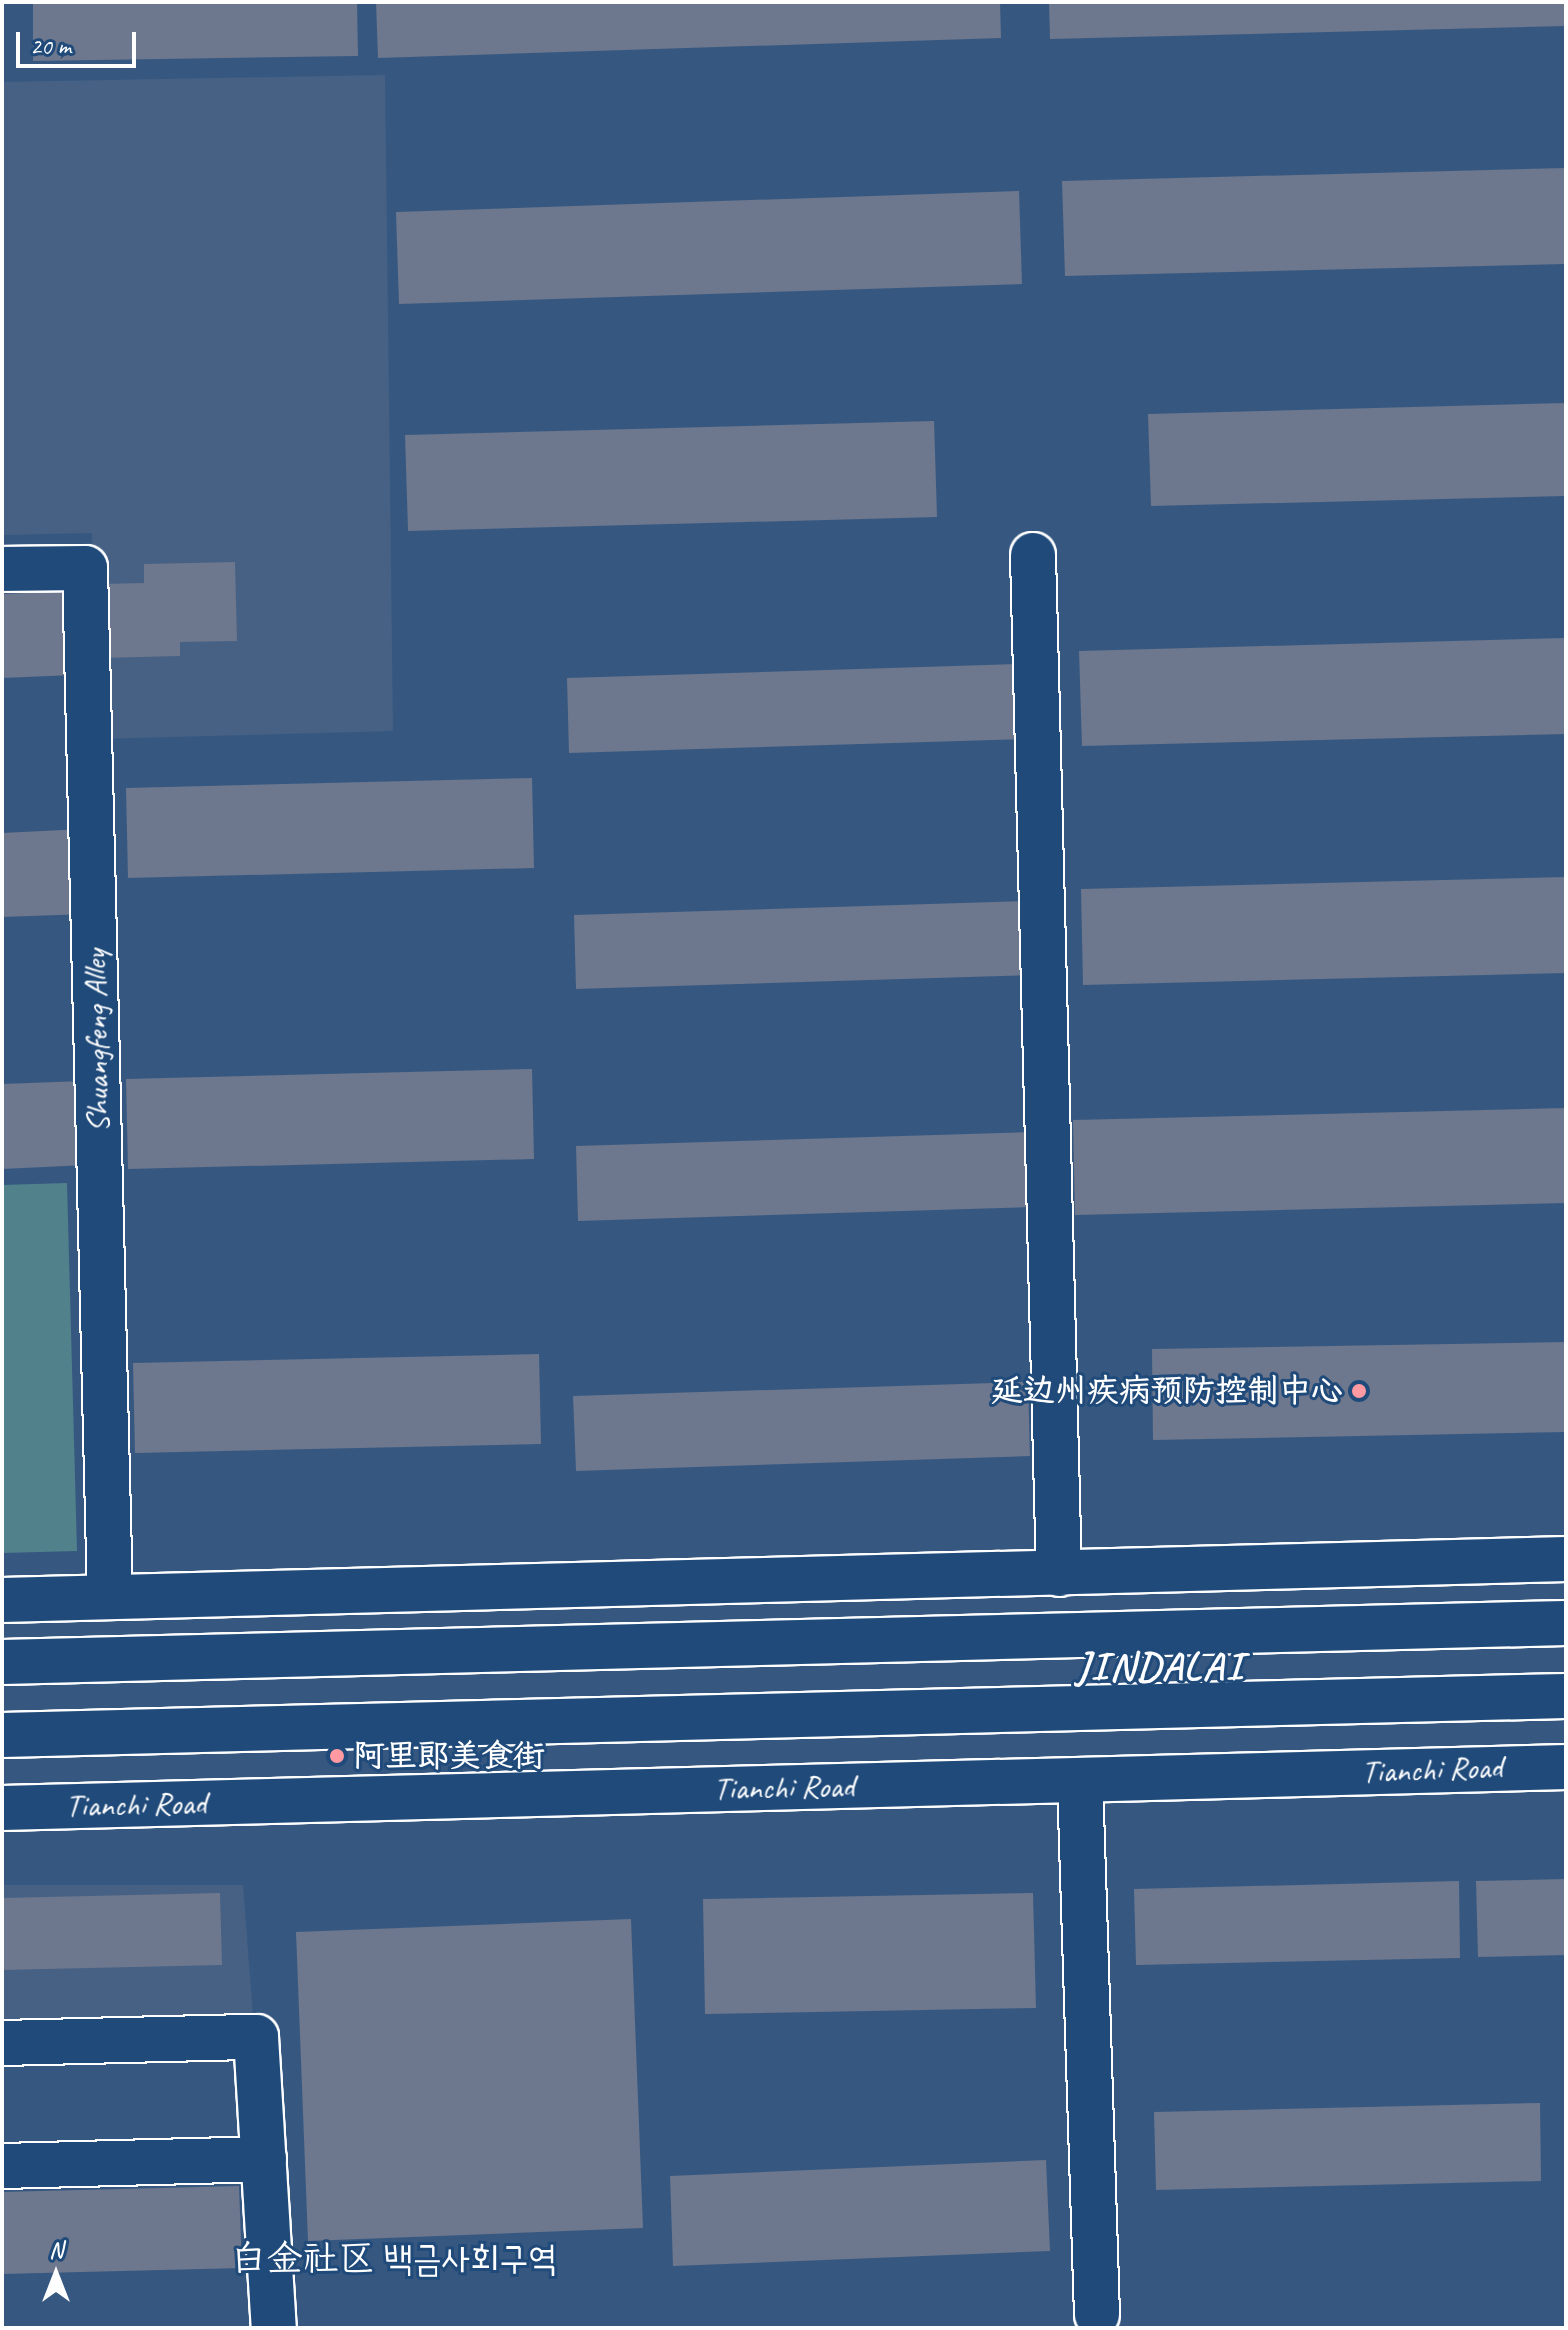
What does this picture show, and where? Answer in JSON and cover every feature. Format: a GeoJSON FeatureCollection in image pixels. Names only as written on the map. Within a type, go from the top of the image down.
{"type":"FeatureCollection","features":[{"type":"Feature","properties":{"kind":"street"},"geometry":{"type":"LineString","coordinates":[[1033,555],[1059,1574]]}},
{"type":"Feature","properties":{"kind":"street","name":"Shuangfeng Alley"},"geometry":{"type":"LineString","coordinates":[[2,569],[85,568],[110,1597]]}},
{"type":"Feature","properties":{"kind":"street"},"geometry":{"type":"LineString","coordinates":[[2,1600],[1566,1559]]}},
{"type":"Feature","properties":{"kind":"street"},"geometry":{"type":"LineString","coordinates":[[2,1662],[1566,1623]]}},
{"type":"Feature","properties":{"kind":"street"},"geometry":{"type":"LineString","coordinates":[[2,1735],[1566,1696]]}},
{"type":"Feature","properties":{"kind":"street","name":"Tianchi Road"},"geometry":{"type":"LineString","coordinates":[[2,1808],[1566,1767]]}},
{"type":"Feature","properties":{"kind":"street"},"geometry":{"type":"LineString","coordinates":[[1080,1780],[1097,2315]]}},
{"type":"Feature","properties":{"kind":"street"},"geometry":{"type":"LineString","coordinates":[[2,2043],[256,2037],[274,2328]]}},
{"type":"Feature","properties":{"kind":"street"},"geometry":{"type":"LineString","coordinates":[[2,2166],[264,2159]]}},
{"type":"Feature","properties":{"kind":"shaded area"},"geometry":{"type":"Polygon","coordinates":[[[385,75],[393,731],[97,739],[92,533],[2,535],[2,82],[385,75]]]}},
{"type":"Feature","properties":{"kind":"shaded area"},"geometry":{"type":"Polygon","coordinates":[[[2,1885],[243,1885],[253,2016],[2,2024],[2,1885]]]}},
{"type":"Feature","properties":{"kind":"green space"},"geometry":{"type":"Polygon","coordinates":[[[67,1183],[77,1551],[2,1553],[2,1185],[67,1183]]]}},
{"type":"Feature","properties":{"kind":"building"},"geometry":{"type":"Polygon","coordinates":[[[33,2],[357,2],[358,56],[33,61],[33,2]]]}},
{"type":"Feature","properties":{"kind":"building"},"geometry":{"type":"Polygon","coordinates":[[[376,2],[1000,2],[1001,38],[378,58],[376,2]]]}},
{"type":"Feature","properties":{"kind":"building"},"geometry":{"type":"Polygon","coordinates":[[[1049,2],[1566,2],[1566,26],[1050,39],[1049,2]]]}},
{"type":"Feature","properties":{"kind":"building"},"geometry":{"type":"Polygon","coordinates":[[[1566,168],[1566,264],[1065,276],[1062,181],[1566,168]]]}},
{"type":"Feature","properties":{"kind":"building"},"geometry":{"type":"Polygon","coordinates":[[[1019,191],[1022,284],[399,304],[396,212],[1019,191]]]}},
{"type":"Feature","properties":{"kind":"building"},"geometry":{"type":"Polygon","coordinates":[[[1566,403],[1566,496],[1151,506],[1148,414],[1566,403]]]}},
{"type":"Feature","properties":{"kind":"building"},"geometry":{"type":"Polygon","coordinates":[[[934,421],[937,517],[408,531],[405,435],[934,421]]]}},
{"type":"Feature","properties":{"kind":"building"},"geometry":{"type":"Polygon","coordinates":[[[235,562],[237,641],[180,642],[180,656],[102,658],[100,584],[144,583],[144,564],[235,562]]]}},
{"type":"Feature","properties":{"kind":"building"},"geometry":{"type":"Polygon","coordinates":[[[70,591],[73,675],[2,678],[2,594],[70,591]]]}},
{"type":"Feature","properties":{"kind":"building"},"geometry":{"type":"Polygon","coordinates":[[[1566,638],[1566,734],[1082,746],[1079,651],[1566,638]]]}},
{"type":"Feature","properties":{"kind":"building"},"geometry":{"type":"Polygon","coordinates":[[[1021,664],[1024,739],[569,753],[567,678],[1021,664]]]}},
{"type":"Feature","properties":{"kind":"building"},"geometry":{"type":"Polygon","coordinates":[[[532,778],[534,868],[128,878],[126,788],[532,778]]]}},
{"type":"Feature","properties":{"kind":"building"},"geometry":{"type":"Polygon","coordinates":[[[83,829],[87,914],[2,917],[2,833],[83,829]]]}},
{"type":"Feature","properties":{"kind":"building"},"geometry":{"type":"Polygon","coordinates":[[[1566,877],[1566,973],[1083,985],[1081,889],[1566,877]]]}},
{"type":"Feature","properties":{"kind":"building"},"geometry":{"type":"Polygon","coordinates":[[[1028,901],[1031,975],[576,989],[574,915],[1028,901]]]}},
{"type":"Feature","properties":{"kind":"building"},"geometry":{"type":"Polygon","coordinates":[[[532,1069],[534,1159],[128,1169],[126,1079],[532,1069]]]}},
{"type":"Feature","properties":{"kind":"building"},"geometry":{"type":"Polygon","coordinates":[[[83,1081],[87,1165],[2,1169],[2,1084],[83,1081]]]}},
{"type":"Feature","properties":{"kind":"building"},"geometry":{"type":"Polygon","coordinates":[[[1566,1108],[1566,1203],[1075,1215],[1073,1120],[1566,1108]]]}},
{"type":"Feature","properties":{"kind":"building"},"geometry":{"type":"Polygon","coordinates":[[[1031,1132],[1033,1207],[578,1221],[576,1146],[1031,1132]]]}},
{"type":"Feature","properties":{"kind":"building","name":"延边州疾病预防控制中心"},"geometry":{"type":"Polygon","coordinates":[[[1566,1342],[1566,1432],[1153,1440],[1152,1349],[1566,1342]]]}},
{"type":"Feature","properties":{"kind":"building"},"geometry":{"type":"Polygon","coordinates":[[[539,1354],[541,1444],[135,1453],[133,1363],[539,1354]]]}},
{"type":"Feature","properties":{"kind":"building"},"geometry":{"type":"Polygon","coordinates":[[[1028,1382],[1030,1456],[576,1471],[573,1396],[1028,1382]]]}},
{"type":"Feature","properties":{"kind":"building"},"geometry":{"type":"Polygon","coordinates":[[[1566,1879],[1566,1955],[1478,1957],[1476,1881],[1566,1879]]]}},
{"type":"Feature","properties":{"kind":"building"},"geometry":{"type":"Polygon","coordinates":[[[1459,1881],[1460,1958],[1136,1965],[1134,1889],[1459,1881]]]}},
{"type":"Feature","properties":{"kind":"building"},"geometry":{"type":"Polygon","coordinates":[[[220,1893],[222,1965],[2,1970],[2,1898],[220,1893]]]}},
{"type":"Feature","properties":{"kind":"building"},"geometry":{"type":"Polygon","coordinates":[[[1033,1893],[1036,2008],[705,2014],[703,1899],[1033,1893]]]}},
{"type":"Feature","properties":{"kind":"building"},"geometry":{"type":"Polygon","coordinates":[[[631,1919],[643,2228],[308,2241],[296,1932],[631,1919]]]}},
{"type":"Feature","properties":{"kind":"building"},"geometry":{"type":"Polygon","coordinates":[[[1540,2103],[1541,2181],[1156,2190],[1154,2112],[1540,2103]]]}},
{"type":"Feature","properties":{"kind":"building"},"geometry":{"type":"Polygon","coordinates":[[[1046,2160],[1050,2251],[673,2266],[670,2176],[1046,2160]]]}},
{"type":"Feature","properties":{"kind":"building"},"geometry":{"type":"Polygon","coordinates":[[[239,2186],[242,2268],[2,2274],[2,2192],[239,2186]]]}},
{"type":"Feature","properties":{"kind":"place","name":"延边州疾病预防控制中心"},"geometry":{"type":"Point","coordinates":[1359,1391]}},
{"type":"Feature","properties":{"kind":"place","name":"阿里郎美食街"},"geometry":{"type":"Point","coordinates":[337,1756]}},
{"type":"Feature","properties":{"kind":"district","name":"JINDALAI"},"geometry":{"type":"Point","coordinates":[1160,1666]}},
{"type":"Feature","properties":{"kind":"district","name":"白金社区 백금사회구역"},"geometry":{"type":"Point","coordinates":[394,2259]}}]}
